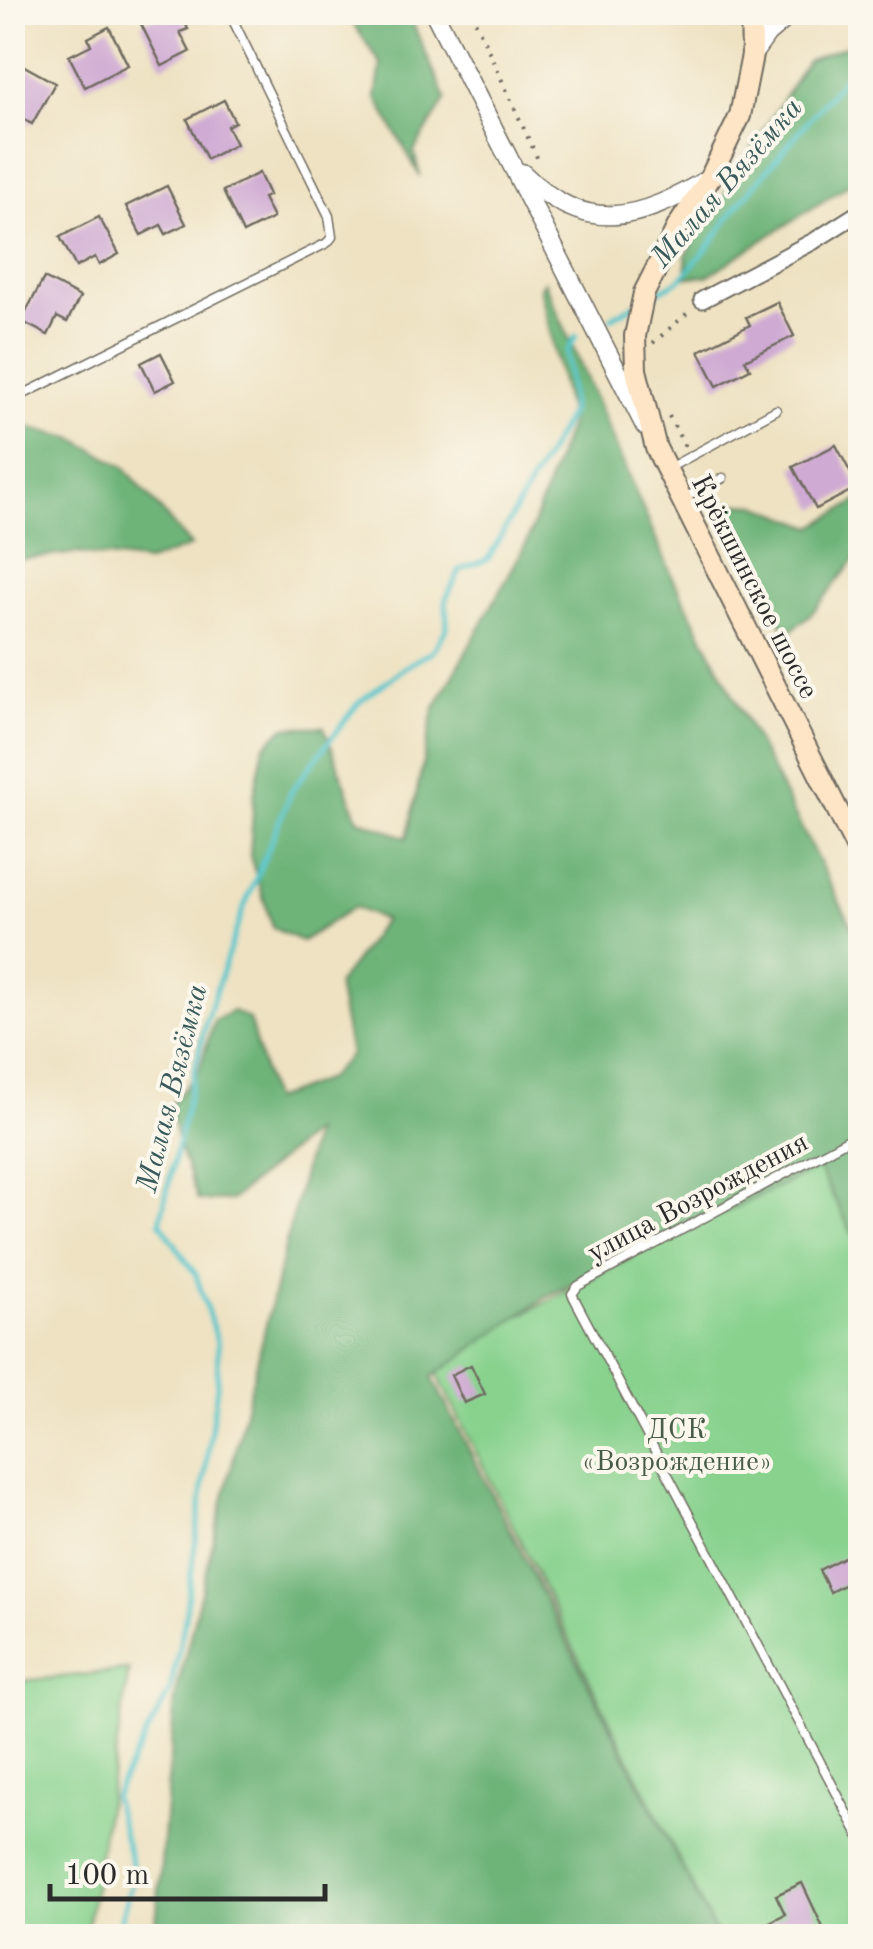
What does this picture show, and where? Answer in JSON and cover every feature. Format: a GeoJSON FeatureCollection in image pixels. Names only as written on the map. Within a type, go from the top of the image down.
{"type":"FeatureCollection","features":[{"type":"Feature","properties":{"kind":"main road","name":"Крёкшинское шоссе"},"geometry":{"type":"LineString","coordinates":[[751,12],[752,54],[740,116],[710,178],[658,261],[639,309],[634,336],[637,382],[656,448],[860,856]]}},
{"type":"Feature","properties":{"kind":"street"},"geometry":{"type":"LineString","coordinates":[[434,12],[656,448]]}},
{"type":"Feature","properties":{"kind":"street"},"geometry":{"type":"LineString","coordinates":[[752,54],[767,34],[793,12]]}},
{"type":"Feature","properties":{"kind":"street"},"geometry":{"type":"LineString","coordinates":[[510,161],[549,198],[572,210],[597,216],[624,214],[657,204],[710,178]]}},
{"type":"Feature","properties":{"kind":"street"},"geometry":{"type":"LineString","coordinates":[[702,300],[860,212]]}},
{"type":"Feature","properties":{"kind":"lane"},"geometry":{"type":"LineString","coordinates":[[12,400],[327,243],[332,237],[329,216],[229,12]]}},
{"type":"Feature","properties":{"kind":"lane"},"geometry":{"type":"LineString","coordinates":[[667,470],[776,410]]}},
{"type":"Feature","properties":{"kind":"lane"},"geometry":{"type":"LineString","coordinates":[[682,499],[723,478]]}},
{"type":"Feature","properties":{"kind":"lane","name":"улица Возрождения"},"geometry":{"type":"LineString","coordinates":[[860,1133],[578,1286],[572,1294],[860,1837]]}},
{"type":"Feature","properties":{"kind":"path"},"geometry":{"type":"LineString","coordinates":[[470,12],[542,169]]}},
{"type":"Feature","properties":{"kind":"path"},"geometry":{"type":"LineString","coordinates":[[653,343],[702,300]]}},
{"type":"Feature","properties":{"kind":"green space"},"geometry":{"type":"Polygon","coordinates":[[[346,13],[408,13],[446,99],[414,151],[420,176],[376,97],[381,64],[346,13]]]}},
{"type":"Feature","properties":{"kind":"green space"},"geometry":{"type":"Polygon","coordinates":[[[858,41],[860,177],[707,276],[687,277],[686,255],[807,61],[858,41]]]}},
{"type":"Feature","properties":{"kind":"green space"},"geometry":{"type":"Polygon","coordinates":[[[544,281],[673,578],[860,942],[860,1248],[818,1168],[547,1296],[432,1377],[717,1936],[155,1936],[175,1698],[313,1132],[230,1201],[198,1200],[170,1106],[199,1070],[214,1021],[233,1011],[249,1019],[272,1100],[327,1079],[350,1055],[337,985],[384,920],[354,907],[302,941],[273,928],[250,856],[254,795],[264,746],[285,727],[324,727],[358,819],[407,838],[434,710],[527,542],[570,422],[540,287],[544,281]]]}},
{"type":"Feature","properties":{"kind":"green space"},"geometry":{"type":"Polygon","coordinates":[[[30,428],[75,439],[124,467],[191,546],[148,562],[77,553],[13,560],[13,434],[30,428]]]}},
{"type":"Feature","properties":{"kind":"green space"},"geometry":{"type":"Polygon","coordinates":[[[860,500],[860,553],[813,612],[787,634],[717,503],[757,505],[813,527],[860,500]]]}},
{"type":"Feature","properties":{"kind":"green space","name":"ДСК «Возрождение»"},"geometry":{"type":"Polygon","coordinates":[[[860,1138],[860,1936],[717,1936],[431,1362],[860,1138]]]}},
{"type":"Feature","properties":{"kind":"green space"},"geometry":{"type":"Polygon","coordinates":[[[129,1670],[86,1936],[13,1936],[13,1682],[129,1670]]]}},
{"type":"Feature","properties":{"kind":"building"},"geometry":{"type":"Polygon","coordinates":[[[164,12],[180,12],[188,29],[180,32],[190,52],[162,66],[141,24],[164,12]]]}},
{"type":"Feature","properties":{"kind":"building"},"geometry":{"type":"Polygon","coordinates":[[[109,27],[128,65],[85,87],[69,56],[91,45],[88,38],[109,27]]]}},
{"type":"Feature","properties":{"kind":"building"},"geometry":{"type":"Polygon","coordinates":[[[17,62],[55,83],[32,124],[12,113],[12,71],[17,62]]]}},
{"type":"Feature","properties":{"kind":"building"},"geometry":{"type":"Polygon","coordinates":[[[224,100],[235,122],[227,126],[236,144],[207,159],[187,119],[224,100]]]}},
{"type":"Feature","properties":{"kind":"building"},"geometry":{"type":"Polygon","coordinates":[[[259,173],[269,195],[263,198],[273,218],[243,233],[223,191],[259,173]]]}},
{"type":"Feature","properties":{"kind":"building"},"geometry":{"type":"Polygon","coordinates":[[[167,186],[186,224],[166,234],[161,225],[141,235],[126,206],[167,186]]]}},
{"type":"Feature","properties":{"kind":"building"},"geometry":{"type":"Polygon","coordinates":[[[99,217],[119,254],[99,265],[95,257],[76,267],[60,237],[99,217]]]}},
{"type":"Feature","properties":{"kind":"building"},"geometry":{"type":"Polygon","coordinates":[[[44,278],[80,297],[67,322],[57,317],[48,335],[21,321],[44,278]]]}},
{"type":"Feature","properties":{"kind":"building"},"geometry":{"type":"Polygon","coordinates":[[[777,302],[794,336],[745,360],[750,369],[717,386],[699,351],[750,325],[746,317],[777,302]]]}},
{"type":"Feature","properties":{"kind":"building"},"geometry":{"type":"Polygon","coordinates":[[[161,353],[175,381],[155,391],[141,363],[161,353]]]}},
{"type":"Feature","properties":{"kind":"building"},"geometry":{"type":"Polygon","coordinates":[[[836,445],[858,487],[816,509],[793,467],[836,445]]]}},
{"type":"Feature","properties":{"kind":"building"},"geometry":{"type":"Polygon","coordinates":[[[471,1365],[485,1394],[464,1403],[451,1375],[471,1365]]]}},
{"type":"Feature","properties":{"kind":"building"},"geometry":{"type":"Polygon","coordinates":[[[846,1556],[857,1578],[830,1592],[819,1570],[846,1556]]]}},
{"type":"Feature","properties":{"kind":"building"},"geometry":{"type":"Polygon","coordinates":[[[802,1883],[827,1936],[774,1936],[768,1923],[785,1914],[776,1895],[802,1883]]]}},
{"type":"Feature","properties":{"kind":"waterway","name":"Малая Вязёмка"},"geometry":{"type":"LineString","coordinates":[[653,294],[680,280],[860,58]]}},
{"type":"Feature","properties":{"kind":"waterway","name":"Малая Вязёмка"},"geometry":{"type":"LineString","coordinates":[[611,318],[635,304]]}},
{"type":"Feature","properties":{"kind":"waterway","name":"Малая Вязёмка"},"geometry":{"type":"LineString","coordinates":[[116,1936],[134,1873],[113,1797],[170,1691],[184,1624],[217,1387],[218,1344],[196,1275],[160,1222],[206,1020],[243,910],[292,790],[359,702],[433,651],[447,628],[446,599],[460,570],[488,559],[571,411],[567,352],[576,336]]}}]}
